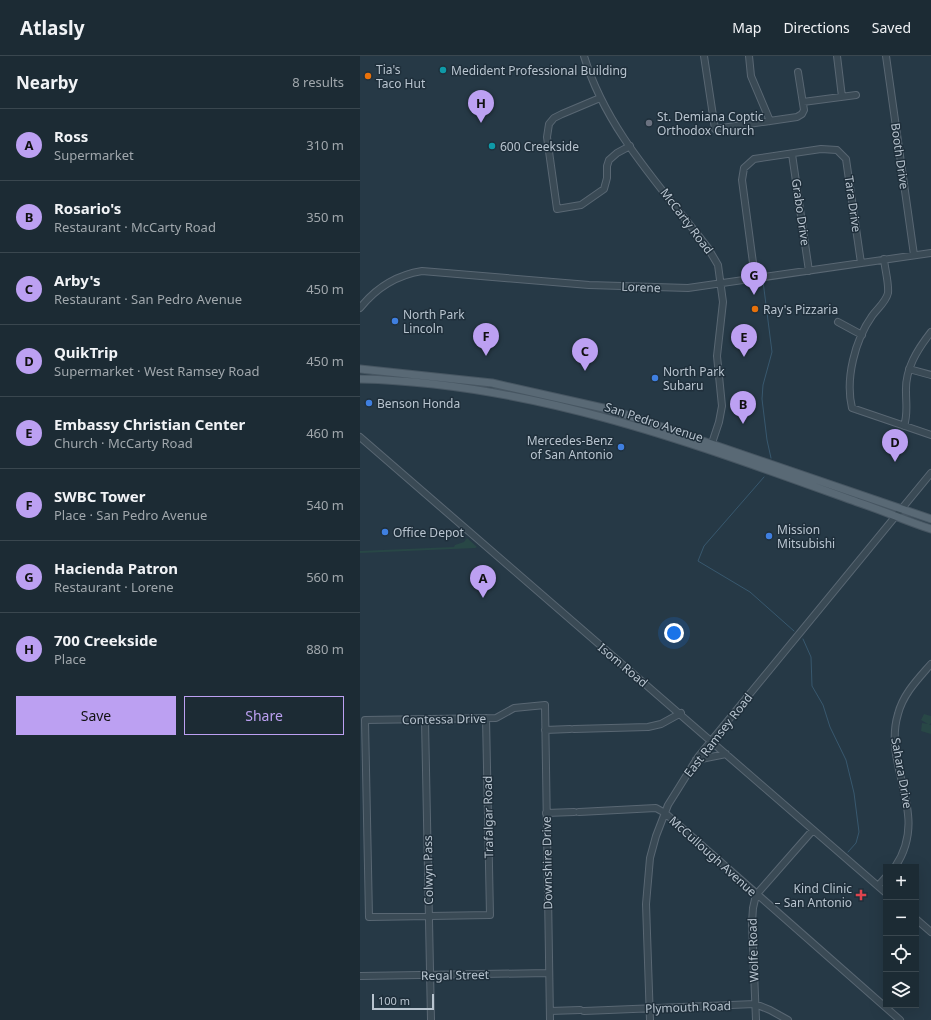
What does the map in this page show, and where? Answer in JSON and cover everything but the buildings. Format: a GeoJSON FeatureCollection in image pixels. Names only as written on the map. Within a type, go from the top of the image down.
{"type":"FeatureCollection","features":[{"type":"Feature","properties":{"kind":"main road","name":"San Pedro Avenue"},"geometry":{"type":"LineString","coordinates":[[360,368],[486,382],[558,396],[612,410],[712,444],[809,481],[894,517],[931,529]]}},
{"type":"Feature","properties":{"kind":"main road","name":"San Pedro Avenue"},"geometry":{"type":"LineString","coordinates":[[360,379],[403,381],[485,390],[575,409],[631,424],[709,451],[931,519]]}},
{"type":"Feature","properties":{"kind":"main road"},"geometry":{"type":"LineString","coordinates":[[472,389],[473,380]]}},
{"type":"Feature","properties":{"kind":"main road"},"geometry":{"type":"LineString","coordinates":[[485,390],[486,382]]}},
{"type":"Feature","properties":{"kind":"street","name":"McCarty Road"},"geometry":{"type":"LineString","coordinates":[[584,56],[594,86],[600,98],[630,146],[712,253],[718,264],[723,313],[717,356],[722,406],[709,451]]}},
{"type":"Feature","properties":{"kind":"street"},"geometry":{"type":"LineString","coordinates":[[704,56],[715,129],[797,117],[802,114],[804,110],[798,72]]}},
{"type":"Feature","properties":{"kind":"street"},"geometry":{"type":"LineString","coordinates":[[749,56],[751,76],[770,121]]}},
{"type":"Feature","properties":{"kind":"street"},"geometry":{"type":"LineString","coordinates":[[837,56],[842,97]]}},
{"type":"Feature","properties":{"kind":"street","name":"Booth Drive"},"geometry":{"type":"LineString","coordinates":[[886,56],[914,255]]}},
{"type":"Feature","properties":{"kind":"street"},"geometry":{"type":"LineString","coordinates":[[803,102],[856,95]]}},
{"type":"Feature","properties":{"kind":"street"},"geometry":{"type":"LineString","coordinates":[[600,98],[554,118],[547,131],[557,209],[581,205],[604,189],[609,160],[617,153],[630,146]]}},
{"type":"Feature","properties":{"kind":"street","name":"Tara Drive"},"geometry":{"type":"LineString","coordinates":[[792,154],[821,149],[837,150],[844,156],[847,163],[861,263]]}},
{"type":"Feature","properties":{"kind":"street"},"geometry":{"type":"LineString","coordinates":[[755,278],[742,180],[744,168],[754,159],[792,154]]}},
{"type":"Feature","properties":{"kind":"street","name":"Grabo Drive"},"geometry":{"type":"LineString","coordinates":[[792,154],[809,270]]}},
{"type":"Feature","properties":{"kind":"street","name":"Lorene"},"geometry":{"type":"LineString","coordinates":[[360,308],[381,288],[405,275],[422,271],[660,289],[688,288],[931,253]]}},
{"type":"Feature","properties":{"kind":"street"},"geometry":{"type":"LineString","coordinates":[[884,259],[888,293],[886,299],[872,316],[862,335],[853,365],[850,392],[852,408],[931,435]]}},
{"type":"Feature","properties":{"kind":"street"},"geometry":{"type":"LineString","coordinates":[[838,322],[862,335]]}},
{"type":"Feature","properties":{"kind":"street"},"geometry":{"type":"LineString","coordinates":[[904,426],[908,412],[906,385],[909,369],[918,349],[931,332]]}},
{"type":"Feature","properties":{"kind":"street"},"geometry":{"type":"LineString","coordinates":[[909,369],[931,375]]}},
{"type":"Feature","properties":{"kind":"street","name":"Isom Road"},"geometry":{"type":"LineString","coordinates":[[360,437],[579,628],[681,713],[883,890]]}},
{"type":"Feature","properties":{"kind":"street","name":"East Ramsey Road"},"geometry":{"type":"LineString","coordinates":[[650,1020],[646,909],[647,881],[656,836],[673,796],[711,740],[931,473]]}},
{"type":"Feature","properties":{"kind":"street","name":"Sahara Drive"},"geometry":{"type":"LineString","coordinates":[[896,864],[906,844],[910,820],[895,746],[896,721],[906,695],[931,664]]}},
{"type":"Feature","properties":{"kind":"street","name":"Contessa Drive"},"geometry":{"type":"LineString","coordinates":[[368,827],[365,720],[496,718],[514,708],[545,705]]}},
{"type":"Feature","properties":{"kind":"street","name":"Downshire Drive"},"geometry":{"type":"LineString","coordinates":[[545,705],[550,1020]]}},
{"type":"Feature","properties":{"kind":"street"},"geometry":{"type":"LineString","coordinates":[[545,730],[648,727],[661,724],[681,713]]}},
{"type":"Feature","properties":{"kind":"street","name":"Trafalgar Road"},"geometry":{"type":"LineString","coordinates":[[429,916],[490,915],[486,718]]}},
{"type":"Feature","properties":{"kind":"street","name":"Colwyn Pass"},"geometry":{"type":"LineString","coordinates":[[425,720],[431,1020]]}},
{"type":"Feature","properties":{"kind":"street"},"geometry":{"type":"LineString","coordinates":[[696,760],[726,754]]}},
{"type":"Feature","properties":{"kind":"street","name":"McCullough Avenue"},"geometry":{"type":"LineString","coordinates":[[546,812],[656,808],[665,813],[756,895],[900,1020]]}},
{"type":"Feature","properties":{"kind":"street"},"geometry":{"type":"LineString","coordinates":[[360,827],[368,827],[369,917],[429,916]]}},
{"type":"Feature","properties":{"kind":"street"},"geometry":{"type":"LineString","coordinates":[[756,895],[813,830]]}},
{"type":"Feature","properties":{"kind":"street"},"geometry":{"type":"LineString","coordinates":[[878,886],[883,880]]}},
{"type":"Feature","properties":{"kind":"street","name":"Wolfe Road"},"geometry":{"type":"LineString","coordinates":[[756,895],[752,916],[756,1020]]}},
{"type":"Feature","properties":{"kind":"street"},"geometry":{"type":"LineString","coordinates":[[919,922],[931,932]]}},
{"type":"Feature","properties":{"kind":"street","name":"Regal Street"},"geometry":{"type":"LineString","coordinates":[[360,976],[549,973]]}},
{"type":"Feature","properties":{"kind":"street","name":"Plymouth Road"},"geometry":{"type":"LineString","coordinates":[[550,1011],[755,1004],[788,1020]]}},
{"type":"Feature","properties":{"kind":"green space"},"geometry":{"type":"Polygon","coordinates":[[[467,538],[477,547],[360,553],[360,551],[454,547],[455,545],[464,542],[467,538]]]}},
{"type":"Feature","properties":{"kind":"green space"},"geometry":{"type":"Polygon","coordinates":[[[924,714],[931,716],[931,723],[929,725],[931,725],[931,734],[921,731],[922,723],[928,724],[921,720],[924,714]]]}},
{"type":"Feature","properties":{"kind":"waterway"},"geometry":{"type":"LineString","coordinates":[[763,281],[772,352],[763,385],[762,399],[767,440],[771,458]]}},
{"type":"Feature","properties":{"kind":"waterway"},"geometry":{"type":"LineString","coordinates":[[764,477],[704,546],[698,561],[750,592],[794,631]]}},
{"type":"Feature","properties":{"kind":"waterway"},"geometry":{"type":"LineString","coordinates":[[803,639],[811,657],[812,686],[823,705],[830,727],[846,760],[854,793],[859,832],[856,843],[848,852]]}},
{"type":"Feature","properties":{"kind":"place","name":"Medident Professional Building"},"geometry":{"type":"Point","coordinates":[443,70]}},
{"type":"Feature","properties":{"kind":"place","name":"Tia's Taco Hut"},"geometry":{"type":"Point","coordinates":[368,76]}},
{"type":"Feature","properties":{"kind":"place","name":"700 Creekside"},"geometry":{"type":"Point","coordinates":[481,123]}},
{"type":"Feature","properties":{"kind":"place","name":"St. Demiana Coptic Orthodox Church"},"geometry":{"type":"Point","coordinates":[649,123]}},
{"type":"Feature","properties":{"kind":"place","name":"600 Creekside"},"geometry":{"type":"Point","coordinates":[492,146]}},
{"type":"Feature","properties":{"kind":"place","name":"Hacienda Patron"},"geometry":{"type":"Point","coordinates":[754,295]}},
{"type":"Feature","properties":{"kind":"place","name":"Ray's Pizzaria"},"geometry":{"type":"Point","coordinates":[755,309]}},
{"type":"Feature","properties":{"kind":"place","name":"North Park Lincoln"},"geometry":{"type":"Point","coordinates":[395,321]}},
{"type":"Feature","properties":{"kind":"place","name":"SWBC Tower"},"geometry":{"type":"Point","coordinates":[486,356]}},
{"type":"Feature","properties":{"kind":"place","name":"Embassy Christian Center"},"geometry":{"type":"Point","coordinates":[744,357]}},
{"type":"Feature","properties":{"kind":"place","name":"Arby's"},"geometry":{"type":"Point","coordinates":[585,371]}},
{"type":"Feature","properties":{"kind":"place","name":"North Park Subaru"},"geometry":{"type":"Point","coordinates":[655,378]}},
{"type":"Feature","properties":{"kind":"place","name":"Benson Honda"},"geometry":{"type":"Point","coordinates":[369,403]}},
{"type":"Feature","properties":{"kind":"place","name":"Rosario's"},"geometry":{"type":"Point","coordinates":[743,424]}},
{"type":"Feature","properties":{"kind":"place","name":"Mercedes-Benz of San Antonio"},"geometry":{"type":"Point","coordinates":[621,447]}},
{"type":"Feature","properties":{"kind":"place","name":"QuikTrip"},"geometry":{"type":"Point","coordinates":[895,462]}},
{"type":"Feature","properties":{"kind":"place","name":"Office Depot"},"geometry":{"type":"Point","coordinates":[385,532]}},
{"type":"Feature","properties":{"kind":"place","name":"Mission Mitsubishi"},"geometry":{"type":"Point","coordinates":[769,536]}},
{"type":"Feature","properties":{"kind":"place","name":"Ross"},"geometry":{"type":"Point","coordinates":[483,598]}},
{"type":"Feature","properties":{"kind":"place","name":"Kind Clinic – San Antonio"},"geometry":{"type":"Point","coordinates":[861,895]}}]}
